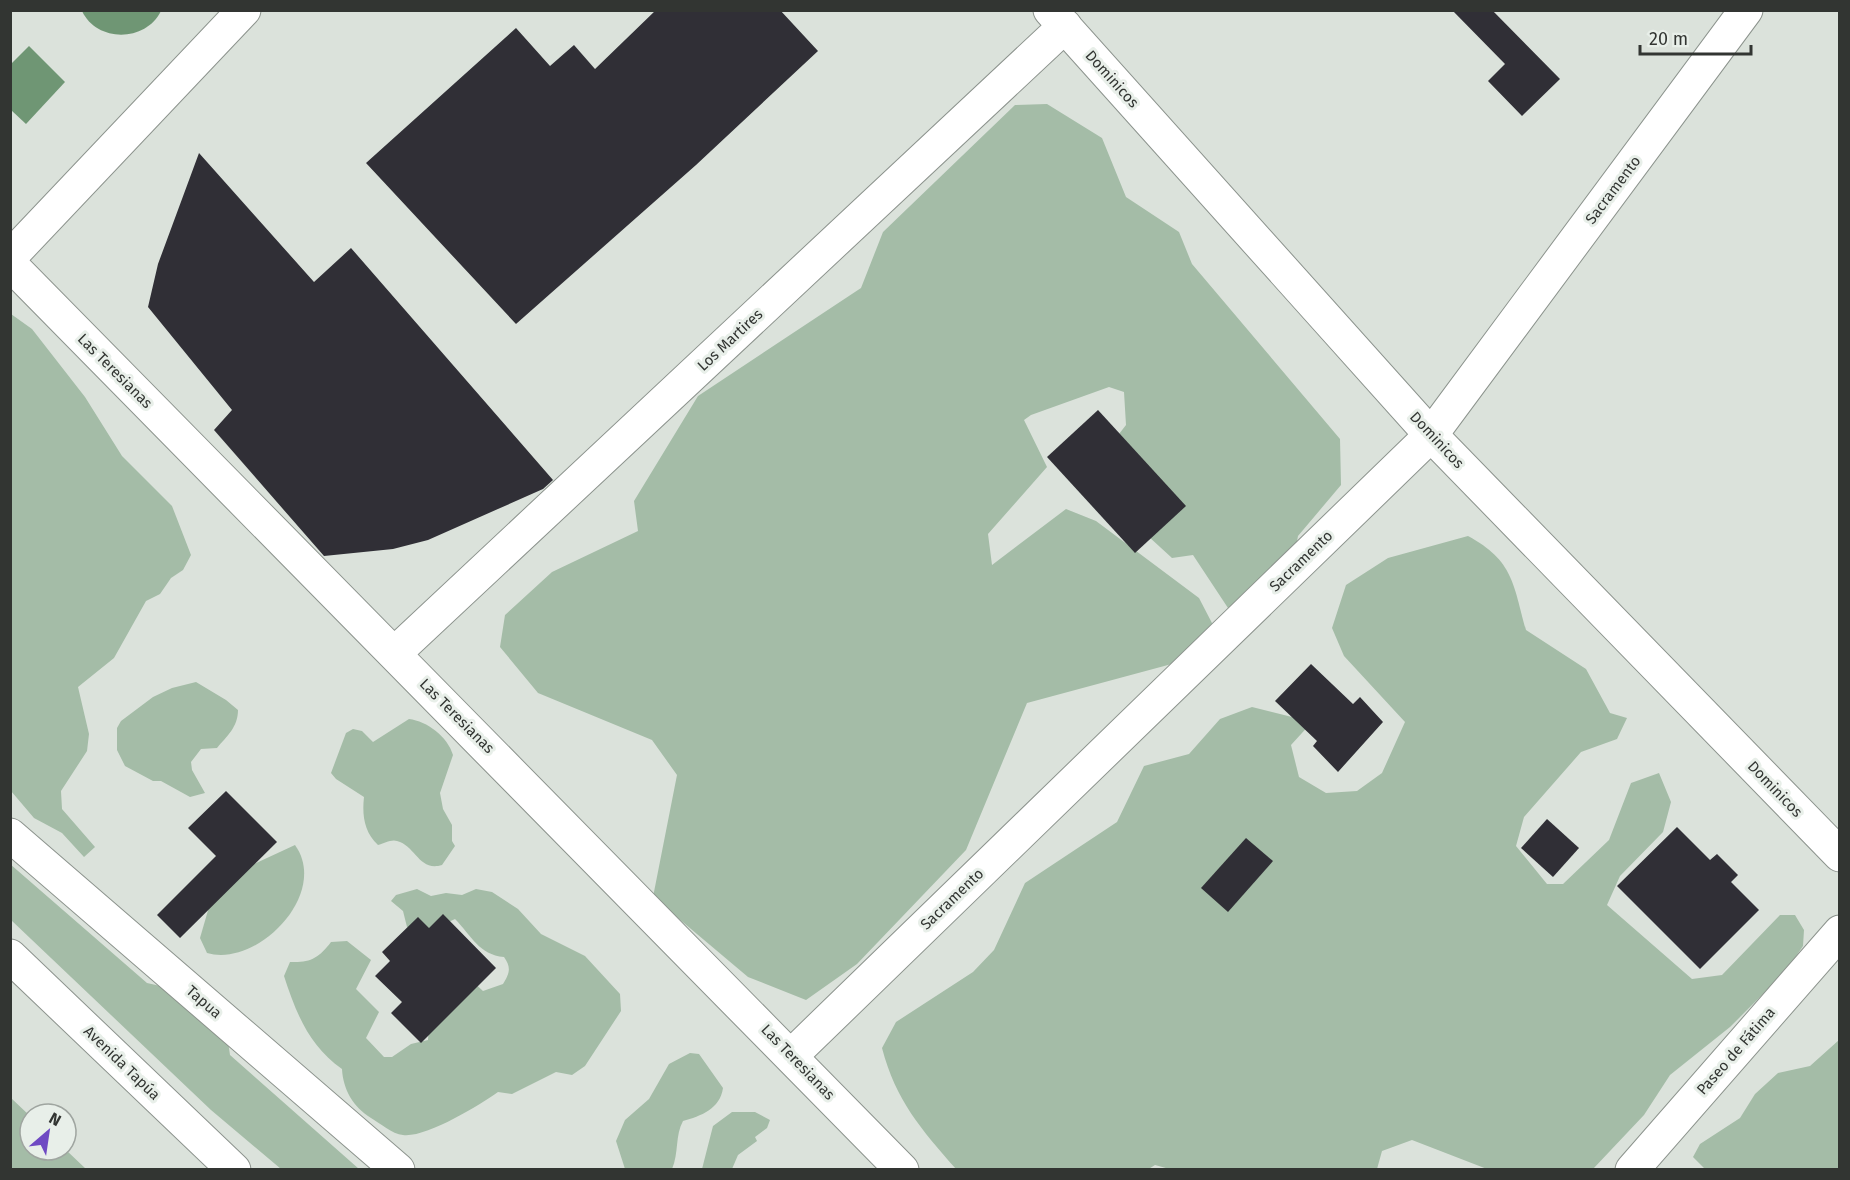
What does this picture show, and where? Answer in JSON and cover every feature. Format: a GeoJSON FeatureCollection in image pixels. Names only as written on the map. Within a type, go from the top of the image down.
{"type":"FeatureCollection","features":[{"type":"Feature","properties":{"kind":"street"},"geometry":{"type":"LineString","coordinates":[[10,257],[244,10]]}},
{"type":"Feature","properties":{"kind":"street","name":"Sacramento"},"geometry":{"type":"LineString","coordinates":[[792,1055],[1431,435],[1746,10]]}},
{"type":"Feature","properties":{"kind":"street","name":"Dominicos"},"geometry":{"type":"LineString","coordinates":[[1057,18],[1431,435],[1839,855]]}},
{"type":"Feature","properties":{"kind":"street","name":"Los Martires"},"geometry":{"type":"LineString","coordinates":[[395,653],[1057,18]]}},
{"type":"Feature","properties":{"kind":"street","name":"Las Teresianas"},"geometry":{"type":"LineString","coordinates":[[10,264],[792,1055],[902,1170]]}},
{"type":"Feature","properties":{"kind":"street","name":"Tapua"},"geometry":{"type":"LineString","coordinates":[[10,835],[398,1170]]}},
{"type":"Feature","properties":{"kind":"street","name":"Paseo de Fátima"},"geometry":{"type":"LineString","coordinates":[[1632,1170],[1839,932]]}},
{"type":"Feature","properties":{"kind":"street","name":"Avenida Tapúa"},"geometry":{"type":"LineString","coordinates":[[10,956],[234,1170]]}},
{"type":"Feature","properties":{"kind":"shaded area"},"geometry":{"type":"Polygon","coordinates":[[[82,11],[161,11],[144,29],[121,35],[99,29],[82,11]]]}},
{"type":"Feature","properties":{"kind":"shaded area"},"geometry":{"type":"Polygon","coordinates":[[[29,46],[65,82],[26,124],[11,110],[10,65],[29,46]]]}},
{"type":"Feature","properties":{"kind":"shaded area"},"geometry":{"type":"Polygon","coordinates":[[[1047,104],[1102,138],[1126,197],[1179,232],[1192,264],[1340,439],[1341,485],[1298,536],[1289,583],[1228,608],[1193,555],[1172,558],[1148,536],[1112,443],[1126,425],[1124,392],[1109,387],[1031,415],[1024,420],[1047,467],[988,534],[992,565],[1066,509],[1096,521],[1199,598],[1213,625],[1205,655],[1027,703],[966,850],[857,964],[806,1000],[748,977],[653,897],[677,775],[652,740],[538,693],[500,647],[505,615],[552,572],[638,531],[634,501],[698,396],[861,288],[883,232],[1015,105],[1047,104]]]}},
{"type":"Feature","properties":{"kind":"shaded area"},"geometry":{"type":"Polygon","coordinates":[[[11,314],[32,329],[85,397],[122,456],[172,506],[191,555],[183,570],[171,578],[160,594],[146,601],[114,658],[78,687],[89,734],[87,751],[61,791],[62,809],[95,847],[84,857],[62,833],[34,818],[11,791],[11,314]]]}},
{"type":"Feature","properties":{"kind":"shaded area"},"geometry":{"type":"Polygon","coordinates":[[[1468,536],[1483,545],[1503,565],[1514,587],[1526,630],[1586,669],[1610,713],[1627,718],[1617,739],[1581,752],[1524,817],[1516,846],[1547,884],[1563,884],[1609,840],[1631,783],[1659,773],[1671,802],[1663,832],[1620,876],[1607,905],[1692,979],[1722,975],[1780,915],[1795,915],[1804,930],[1803,946],[1786,971],[1730,1027],[1670,1075],[1644,1115],[1593,1169],[1487,1169],[1412,1140],[1382,1151],[1377,1169],[1173,1170],[1155,1165],[1147,1170],[956,1169],[911,1113],[888,1067],[882,1048],[896,1022],[973,972],[994,950],[1025,883],[1117,822],[1144,766],[1189,754],[1220,719],[1252,707],[1312,722],[1291,745],[1299,777],[1326,793],[1357,791],[1382,773],[1405,722],[1344,656],[1332,628],[1346,585],[1388,558],[1468,536]]]}},
{"type":"Feature","properties":{"kind":"shaded area"},"geometry":{"type":"Polygon","coordinates":[[[196,682],[226,700],[238,710],[238,716],[234,726],[217,748],[201,749],[191,762],[192,770],[205,793],[190,797],[161,781],[153,781],[125,766],[117,750],[117,728],[121,721],[153,697],[172,688],[196,682]]]}},
{"type":"Feature","properties":{"kind":"shaded area"},"geometry":{"type":"Polygon","coordinates":[[[409,719],[423,723],[436,731],[447,742],[453,755],[440,793],[443,809],[452,825],[452,841],[455,846],[442,865],[428,865],[409,848],[397,841],[378,845],[370,835],[365,823],[364,797],[336,779],[331,773],[346,733],[353,729],[362,731],[373,742],[409,719]]]}},
{"type":"Feature","properties":{"kind":"shaded area"},"geometry":{"type":"Polygon","coordinates":[[[295,845],[303,864],[303,885],[296,905],[283,923],[266,938],[247,949],[227,955],[207,953],[200,938],[209,907],[239,871],[295,845]]]}},
{"type":"Feature","properties":{"kind":"shaded area"},"geometry":{"type":"Polygon","coordinates":[[[10,864],[147,983],[222,1000],[230,1055],[359,1169],[281,1169],[211,1110],[11,920],[10,864]]]}},
{"type":"Feature","properties":{"kind":"shaded area"},"geometry":{"type":"Polygon","coordinates":[[[417,889],[431,896],[446,893],[462,895],[476,889],[492,892],[518,909],[541,934],[585,956],[620,994],[621,1011],[585,1066],[572,1075],[556,1072],[512,1094],[498,1092],[465,1113],[425,1132],[403,1135],[371,1118],[354,1103],[344,1084],[342,1069],[321,1050],[305,1028],[284,976],[290,962],[309,960],[318,956],[331,942],[347,941],[371,960],[356,989],[379,1012],[366,1038],[384,1057],[392,1057],[411,1044],[428,1040],[430,1010],[470,979],[483,991],[503,984],[509,968],[504,957],[482,948],[455,919],[426,930],[407,927],[403,911],[391,901],[396,895],[417,889]]]}},
{"type":"Feature","properties":{"kind":"shaded area"},"geometry":{"type":"Polygon","coordinates":[[[1839,1040],[1839,1169],[1705,1169],[1693,1157],[1700,1144],[1740,1118],[1755,1094],[1778,1073],[1810,1066],[1839,1040]]]}},
{"type":"Feature","properties":{"kind":"shaded area"},"geometry":{"type":"Polygon","coordinates":[[[690,1053],[699,1054],[723,1088],[718,1101],[703,1114],[683,1121],[672,1169],[625,1169],[616,1141],[625,1120],[649,1099],[669,1064],[690,1053]]]}},
{"type":"Feature","properties":{"kind":"shaded area"},"geometry":{"type":"Polygon","coordinates":[[[11,1098],[18,1105],[18,1162],[78,1161],[86,1169],[11,1169],[11,1098]]]}},
{"type":"Feature","properties":{"kind":"shaded area"},"geometry":{"type":"Polygon","coordinates":[[[732,1112],[755,1112],[770,1120],[767,1128],[755,1137],[757,1141],[738,1155],[732,1169],[702,1169],[713,1126],[732,1112]]]}},
{"type":"Feature","properties":{"kind":"building"},"geometry":{"type":"Polygon","coordinates":[[[656,10],[780,10],[818,51],[696,165],[516,324],[366,163],[516,28],[550,66],[574,45],[595,69],[656,10]]]}},
{"type":"Feature","properties":{"kind":"building"},"geometry":{"type":"Polygon","coordinates":[[[1452,10],[1492,10],[1560,79],[1522,116],[1488,81],[1505,64],[1452,10]]]}},
{"type":"Feature","properties":{"kind":"building"},"geometry":{"type":"Polygon","coordinates":[[[199,153],[314,282],[351,248],[553,480],[543,489],[428,540],[393,549],[324,556],[214,430],[232,410],[148,307],[158,264],[199,153]]]}},
{"type":"Feature","properties":{"kind":"building"},"geometry":{"type":"Polygon","coordinates":[[[1098,410],[1186,506],[1135,553],[1047,457],[1098,410]]]}},
{"type":"Feature","properties":{"kind":"building"},"geometry":{"type":"Polygon","coordinates":[[[1311,664],[1353,704],[1360,697],[1383,722],[1338,772],[1313,746],[1317,741],[1275,701],[1311,664]]]}},
{"type":"Feature","properties":{"kind":"building"},"geometry":{"type":"Polygon","coordinates":[[[226,791],[277,842],[180,938],[157,915],[216,856],[188,828],[226,791]]]}},
{"type":"Feature","properties":{"kind":"building"},"geometry":{"type":"Polygon","coordinates":[[[1547,819],[1579,848],[1553,877],[1521,848],[1547,819]]]}},
{"type":"Feature","properties":{"kind":"building"},"geometry":{"type":"Polygon","coordinates":[[[1677,827],[1710,860],[1717,854],[1738,875],[1731,882],[1759,910],[1700,969],[1617,886],[1677,827]]]}},
{"type":"Feature","properties":{"kind":"building"},"geometry":{"type":"Polygon","coordinates":[[[1246,838],[1273,861],[1228,912],[1201,888],[1246,838]]]}},
{"type":"Feature","properties":{"kind":"building"},"geometry":{"type":"Polygon","coordinates":[[[443,914],[496,968],[421,1043],[391,1013],[402,1002],[375,976],[390,961],[382,952],[418,917],[429,928],[443,914]]]}}]}
